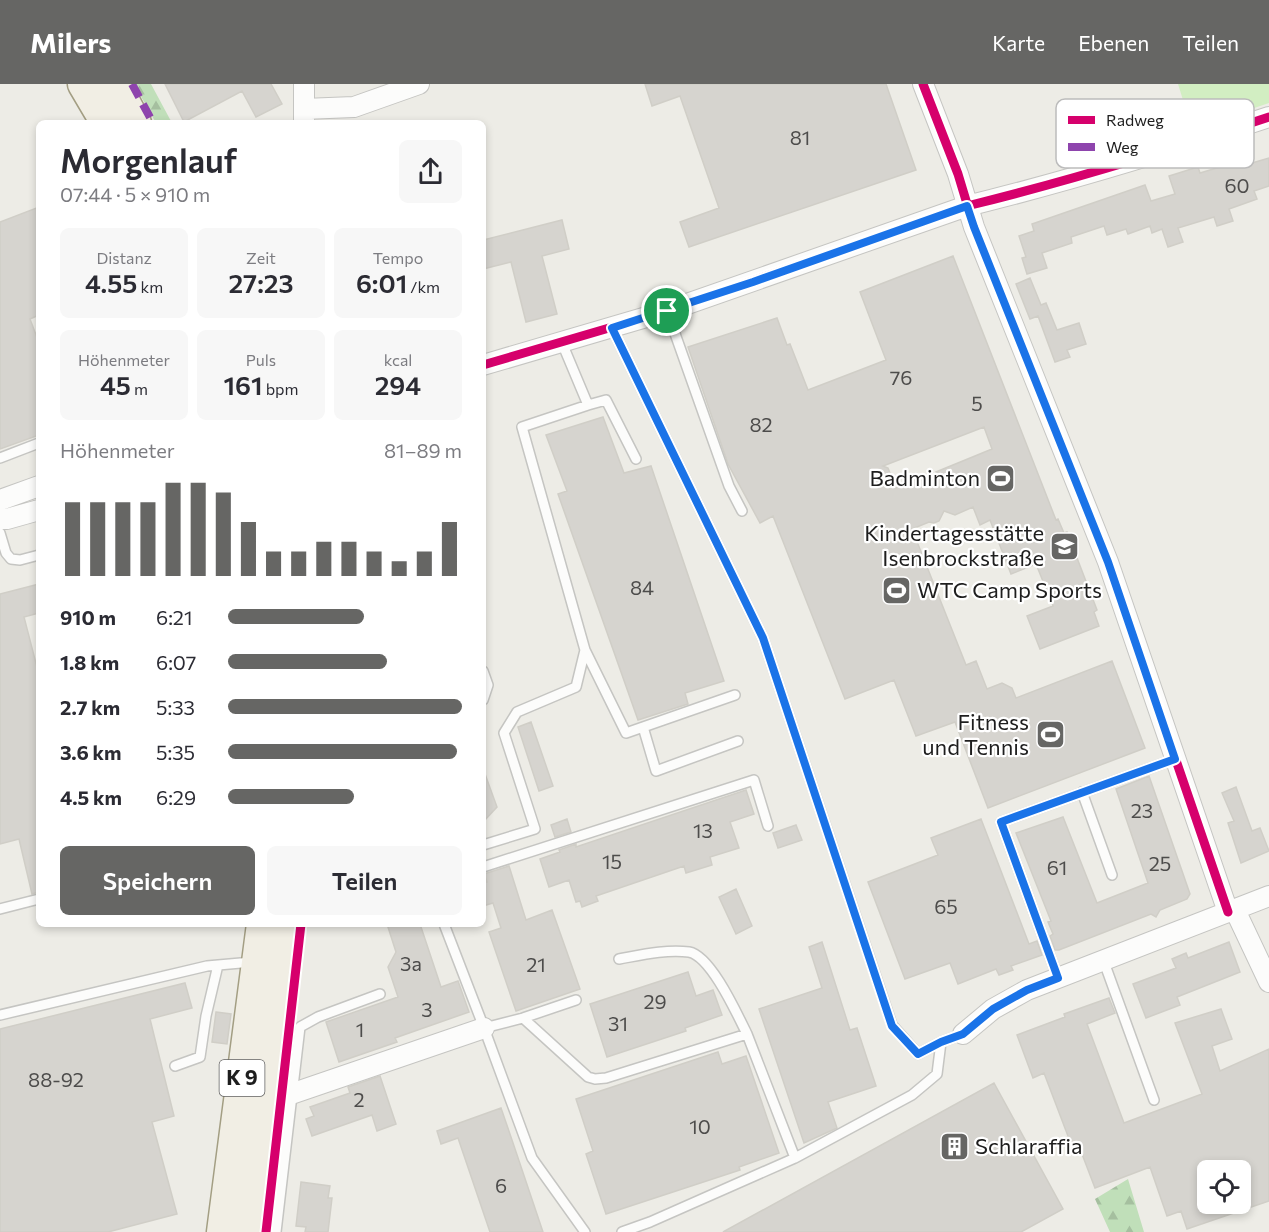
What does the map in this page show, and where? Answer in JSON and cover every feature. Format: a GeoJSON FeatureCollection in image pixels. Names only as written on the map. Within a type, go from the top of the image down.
{"type":"FeatureCollection","features":[{"type":"Feature","properties":{"kind":"main road"},"geometry":{"type":"LineString","coordinates":[[84,84],[104,120]]}},
{"type":"Feature","properties":{"kind":"main road"},"geometry":{"type":"LineString","coordinates":[[115,84],[134,120]]}},
{"type":"Feature","properties":{"kind":"main road","name":"K 9"},"geometry":{"type":"LineString","coordinates":[[222,1232],[262,927]]}},
{"type":"Feature","properties":{"kind":"main road","name":"K 9"},"geometry":{"type":"LineString","coordinates":[[248,1232],[278,1092],[284,927]]}},
{"type":"Feature","properties":{"kind":"street"},"geometry":{"type":"LineString","coordinates":[[304,84],[304,116],[354,107],[418,84]]}},
{"type":"Feature","properties":{"kind":"street"},"geometry":{"type":"LineString","coordinates":[[923,84],[958,174],[974,227],[1108,562],[1175,759],[1231,911],[1269,982]]}},
{"type":"Feature","properties":{"kind":"street"},"geometry":{"type":"LineString","coordinates":[[1254,122],[1269,117]]}},
{"type":"Feature","properties":{"kind":"street"},"geometry":{"type":"LineString","coordinates":[[486,364],[667,311],[967,206],[1104,168]]}},
{"type":"Feature","properties":{"kind":"street"},"geometry":{"type":"LineString","coordinates":[[0,500],[36,487]]}},
{"type":"Feature","properties":{"kind":"street"},"geometry":{"type":"LineString","coordinates":[[0,519],[36,511]]}},
{"type":"Feature","properties":{"kind":"street"},"geometry":{"type":"LineString","coordinates":[[963,1034],[993,1009],[1027,990],[1269,896]]}},
{"type":"Feature","properties":{"kind":"street"},"geometry":{"type":"LineString","coordinates":[[278,1092],[484,1028]]}},
{"type":"Feature","properties":{"kind":"lane"},"geometry":{"type":"LineString","coordinates":[[667,311],[729,486],[742,511]]}},
{"type":"Feature","properties":{"kind":"lane"},"geometry":{"type":"LineString","coordinates":[[612,328],[763,638],[892,1026],[918,1054],[963,1034]]}},
{"type":"Feature","properties":{"kind":"lane"},"geometry":{"type":"LineString","coordinates":[[562,343],[588,405]]}},
{"type":"Feature","properties":{"kind":"lane"},"geometry":{"type":"LineString","coordinates":[[636,459],[606,400],[522,427],[585,650],[626,733],[735,695]]}},
{"type":"Feature","properties":{"kind":"lane"},"geometry":{"type":"LineString","coordinates":[[0,459],[36,444]]}},
{"type":"Feature","properties":{"kind":"lane"},"geometry":{"type":"LineString","coordinates":[[0,533],[6,553],[11,559],[20,560],[36,556]]}},
{"type":"Feature","properties":{"kind":"lane"},"geometry":{"type":"LineString","coordinates":[[486,844],[535,829],[504,733],[517,712],[576,687],[585,650]]}},
{"type":"Feature","properties":{"kind":"lane"},"geometry":{"type":"LineString","coordinates":[[644,727],[656,771],[738,741]]}},
{"type":"Feature","properties":{"kind":"lane"},"geometry":{"type":"LineString","coordinates":[[1058,978],[1001,822],[1175,759]]}},
{"type":"Feature","properties":{"kind":"lane"},"geometry":{"type":"LineString","coordinates":[[486,866],[754,780],[768,826]]}},
{"type":"Feature","properties":{"kind":"lane"},"geometry":{"type":"LineString","coordinates":[[1082,792],[1112,875]]}},
{"type":"Feature","properties":{"kind":"lane"},"geometry":{"type":"LineString","coordinates":[[0,909],[36,900]]}},
{"type":"Feature","properties":{"kind":"lane"},"geometry":{"type":"LineString","coordinates":[[445,927],[532,1158],[585,1232]]}},
{"type":"Feature","properties":{"kind":"lane"},"geometry":{"type":"LineString","coordinates":[[619,959],[656,952],[691,952],[708,965],[747,1034],[795,1158]]}},
{"type":"Feature","properties":{"kind":"lane"},"geometry":{"type":"LineString","coordinates":[[0,1015],[218,965],[257,962]]}},
{"type":"Feature","properties":{"kind":"lane"},"geometry":{"type":"LineString","coordinates":[[1104,962],[1154,1100]]}},
{"type":"Feature","properties":{"kind":"lane"},"geometry":{"type":"LineString","coordinates":[[175,1066],[200,1057],[206,1016],[218,965]]}},
{"type":"Feature","properties":{"kind":"lane"},"geometry":{"type":"LineString","coordinates":[[276,1232],[278,1092],[300,1027],[318,1017],[380,994]]}},
{"type":"Feature","properties":{"kind":"lane"},"geometry":{"type":"LineString","coordinates":[[484,1028],[576,1000]]}},
{"type":"Feature","properties":{"kind":"lane"},"geometry":{"type":"LineString","coordinates":[[523,1018],[588,1077],[596,1079],[606,1078],[747,1034]]}},
{"type":"Feature","properties":{"kind":"lane"},"geometry":{"type":"LineString","coordinates":[[622,1232],[650,1222],[795,1158],[912,1095],[938,1074],[941,1042]]}},
{"type":"Feature","properties":{"kind":"green space"},"geometry":{"type":"Polygon","coordinates":[[[134,84],[151,84],[170,120],[154,120],[134,84]]]}},
{"type":"Feature","properties":{"kind":"green space"},"geometry":{"type":"Polygon","coordinates":[[[1178,84],[1269,84],[1269,103],[1254,108],[1254,99],[1183,99],[1178,84]]]}},
{"type":"Feature","properties":{"kind":"green space"},"geometry":{"type":"Polygon","coordinates":[[[1128,1179],[1144,1232],[1110,1232],[1095,1199],[1128,1179]]]}},
{"type":"Feature","properties":{"kind":"building"},"geometry":{"type":"Polygon","coordinates":[[[165,84],[271,84],[282,104],[256,117],[242,91],[188,120],[183,120],[165,84]]]}},
{"type":"Feature","properties":{"kind":"building"},"geometry":{"type":"Polygon","coordinates":[[[645,84],[886,84],[916,170],[689,247],[680,222],[719,208],[680,96],[652,106],[645,84]]]}},
{"type":"Feature","properties":{"kind":"building"},"geometry":{"type":"Polygon","coordinates":[[[1269,158],[1269,186],[1254,191],[1257,199],[1229,209],[1233,221],[1217,226],[1214,217],[1178,228],[1183,242],[1168,247],[1162,229],[1152,233],[1150,226],[1128,234],[1126,229],[1107,235],[1104,226],[1071,237],[1072,243],[1042,253],[1047,268],[1027,274],[1022,258],[1026,257],[1019,236],[1034,231],[1032,224],[1145,185],[1151,201],[1175,194],[1169,176],[1195,168],[1198,168],[1200,173],[1217,168],[1254,168],[1254,162],[1269,158]]]}},
{"type":"Feature","properties":{"kind":"building"},"geometry":{"type":"Polygon","coordinates":[[[36,208],[36,316],[30,319],[36,335],[36,436],[0,449],[0,222],[36,208]]]}},
{"type":"Feature","properties":{"kind":"building"},"geometry":{"type":"Polygon","coordinates":[[[562,220],[569,249],[542,256],[557,314],[526,322],[511,262],[486,268],[486,239],[562,220]]]}},
{"type":"Feature","properties":{"kind":"building"},"geometry":{"type":"Polygon","coordinates":[[[953,256],[1056,520],[1058,519],[1064,533],[1067,532],[1097,610],[1094,612],[1099,626],[1040,649],[1027,616],[1053,606],[1036,564],[1011,574],[990,520],[980,525],[973,507],[955,515],[944,511],[939,521],[929,522],[912,529],[966,665],[976,661],[987,689],[1002,683],[1012,688],[1016,698],[1112,661],[1145,748],[988,808],[955,722],[916,736],[894,680],[845,699],[773,516],[760,523],[728,464],[688,347],[777,318],[808,390],[886,360],[860,292],[953,256]],[[984,427],[883,466],[888,468],[896,488],[917,479],[920,481],[992,449],[984,427]]]}},
{"type":"Feature","properties":{"kind":"building"},"geometry":{"type":"Polygon","coordinates":[[[1030,278],[1041,305],[1046,303],[1057,330],[1079,323],[1086,344],[1067,350],[1070,357],[1055,362],[1038,316],[1030,319],[1016,284],[1030,278]]]}},
{"type":"Feature","properties":{"kind":"building"},"geometry":{"type":"Polygon","coordinates":[[[603,417],[624,473],[651,466],[724,681],[685,693],[688,704],[638,720],[558,494],[567,491],[546,435],[603,417]]]}},
{"type":"Feature","properties":{"kind":"building"},"geometry":{"type":"Polygon","coordinates":[[[36,585],[36,614],[24,617],[36,663],[36,893],[32,894],[19,839],[0,844],[0,594],[36,585]]]}},
{"type":"Feature","properties":{"kind":"building"},"geometry":{"type":"Polygon","coordinates":[[[531,722],[553,786],[539,791],[518,727],[531,722]]]}},
{"type":"Feature","properties":{"kind":"building"},"geometry":{"type":"Polygon","coordinates":[[[1149,776],[1190,894],[1187,899],[1160,910],[1156,917],[1151,914],[1055,950],[1050,936],[1053,934],[1048,922],[1051,921],[1016,833],[1063,817],[1097,903],[1148,883],[1116,789],[1149,776]]]}},
{"type":"Feature","properties":{"kind":"building"},"geometry":{"type":"Polygon","coordinates":[[[486,777],[497,807],[486,819],[486,777]]]}},
{"type":"Feature","properties":{"kind":"building"},"geometry":{"type":"Polygon","coordinates":[[[1236,787],[1252,831],[1260,828],[1269,851],[1241,863],[1228,823],[1234,821],[1222,793],[1236,787]]]}},
{"type":"Feature","properties":{"kind":"building"},"geometry":{"type":"Polygon","coordinates":[[[746,790],[754,814],[730,822],[739,848],[710,857],[712,865],[686,873],[684,866],[596,896],[598,901],[582,907],[580,901],[576,902],[569,880],[549,887],[540,859],[576,844],[576,847],[746,790]]]}},
{"type":"Feature","properties":{"kind":"building"},"geometry":{"type":"Polygon","coordinates":[[[567,819],[571,832],[555,837],[551,825],[567,819]]]}},
{"type":"Feature","properties":{"kind":"building"},"geometry":{"type":"Polygon","coordinates":[[[981,819],[1029,944],[1037,941],[1042,955],[1011,966],[1013,970],[999,975],[996,969],[958,984],[950,963],[905,979],[868,882],[938,855],[931,838],[981,819]]]}},
{"type":"Feature","properties":{"kind":"building"},"geometry":{"type":"Polygon","coordinates":[[[796,825],[802,840],[778,848],[773,833],[796,825]]]}},
{"type":"Feature","properties":{"kind":"building"},"geometry":{"type":"Polygon","coordinates":[[[509,866],[526,920],[552,910],[580,989],[516,1011],[489,932],[501,928],[493,903],[486,905],[486,873],[509,866]]]}},
{"type":"Feature","properties":{"kind":"building"},"geometry":{"type":"Polygon","coordinates":[[[736,889],[752,926],[736,934],[719,897],[736,889]]]}},
{"type":"Feature","properties":{"kind":"building"},"geometry":{"type":"Polygon","coordinates":[[[388,927],[421,927],[441,987],[458,981],[469,1012],[395,1038],[397,1042],[339,1062],[326,1022],[398,997],[388,967],[396,952],[388,927]]]}},
{"type":"Feature","properties":{"kind":"building"},"geometry":{"type":"Polygon","coordinates":[[[822,942],[850,1030],[857,1028],[876,1086],[828,1102],[837,1128],[804,1143],[759,1009],[822,988],[809,947],[822,942]]]}},
{"type":"Feature","properties":{"kind":"building"},"geometry":{"type":"Polygon","coordinates":[[[1229,942],[1240,972],[1177,997],[1180,1005],[1146,1018],[1133,984],[1176,968],[1172,959],[1186,953],[1188,958],[1229,942]]]}},
{"type":"Feature","properties":{"kind":"building"},"geometry":{"type":"Polygon","coordinates":[[[688,972],[696,996],[713,990],[722,1015],[685,1028],[686,1031],[607,1057],[590,1004],[688,972]]]}},
{"type":"Feature","properties":{"kind":"building"},"geometry":{"type":"Polygon","coordinates":[[[185,983],[192,1008],[150,1019],[174,1116],[152,1122],[177,1214],[108,1232],[0,1232],[0,1029],[185,983]]]}},
{"type":"Feature","properties":{"kind":"building"},"geometry":{"type":"Polygon","coordinates":[[[1109,998],[1115,1013],[1087,1024],[1124,1123],[1202,1094],[1175,1023],[1221,1009],[1232,1039],[1212,1046],[1220,1071],[1269,1049],[1269,1201],[1251,1207],[1251,1160],[1197,1160],[1197,1214],[1231,1214],[1187,1229],[1181,1211],[1167,1216],[1150,1167],[1095,1188],[1077,1141],[1071,1144],[1044,1073],[1033,1078],[1017,1035],[1065,1017],[1064,1014],[1109,998]]]}},
{"type":"Feature","properties":{"kind":"building"},"geometry":{"type":"Polygon","coordinates":[[[216,1012],[231,1014],[227,1044],[212,1042],[216,1012]]]}},
{"type":"Feature","properties":{"kind":"building"},"geometry":{"type":"Polygon","coordinates":[[[718,1052],[722,1064],[746,1056],[779,1153],[739,1167],[740,1170],[606,1214],[586,1154],[593,1151],[576,1099],[718,1052]]]}},
{"type":"Feature","properties":{"kind":"building"},"geometry":{"type":"Polygon","coordinates":[[[380,1076],[396,1124],[377,1131],[372,1115],[312,1136],[306,1119],[314,1116],[310,1107],[350,1093],[348,1087],[380,1076]]]}},
{"type":"Feature","properties":{"kind":"building","name":"Schlaraffia"},"geometry":{"type":"Polygon","coordinates":[[[994,1083],[1063,1209],[1021,1232],[723,1232],[994,1083]]]}},
{"type":"Feature","properties":{"kind":"building"},"geometry":{"type":"Polygon","coordinates":[[[501,1108],[543,1232],[490,1232],[458,1138],[441,1144],[437,1131],[501,1108]]]}},
{"type":"Feature","properties":{"kind":"building"},"geometry":{"type":"Polygon","coordinates":[[[301,1182],[330,1186],[328,1198],[332,1198],[328,1232],[305,1232],[306,1227],[296,1226],[301,1182]]]}},
{"type":"Feature","properties":{"kind":"marked path"},"geometry":{"type":"LineString","coordinates":[[132,84],[151,120]]}},
{"type":"Feature","properties":{"kind":"cycle path"},"geometry":{"type":"LineString","coordinates":[[923,84],[958,174],[974,227],[1108,562],[1228,912]]}},
{"type":"Feature","properties":{"kind":"cycle path"},"geometry":{"type":"LineString","coordinates":[[1254,122],[1269,117]]}},
{"type":"Feature","properties":{"kind":"cycle path"},"geometry":{"type":"LineString","coordinates":[[486,364],[667,311],[967,206],[1105,168]]}},
{"type":"Feature","properties":{"kind":"cycle path"},"geometry":{"type":"LineString","coordinates":[[266,1232],[301,927]]}},
{"type":"Feature","properties":{"kind":"place","name":"Badminton"},"geometry":{"type":"Point","coordinates":[1001,478]}},
{"type":"Feature","properties":{"kind":"place","name":"Kindertagesstätte Isenbrockstraße"},"geometry":{"type":"Point","coordinates":[1065,546]}},
{"type":"Feature","properties":{"kind":"place","name":"WTC Camp Sports"},"geometry":{"type":"Point","coordinates":[896,590]}},
{"type":"Feature","properties":{"kind":"place","name":"Fitness und Tennis"},"geometry":{"type":"Point","coordinates":[1050,735]}},
{"type":"Feature","properties":{"kind":"place","name":"Schlaraffia"},"geometry":{"type":"Point","coordinates":[954,1146]}},
{"type":"Feature","properties":{"kind":"route"},"geometry":{"type":"LineString","coordinates":[[967,206],[1108,562],[1127,616],[1175,759],[1001,822],[1058,978],[1027,990],[993,1009],[963,1034],[918,1054],[892,1026],[763,638],[612,328],[667,311],[967,206]]}}]}
